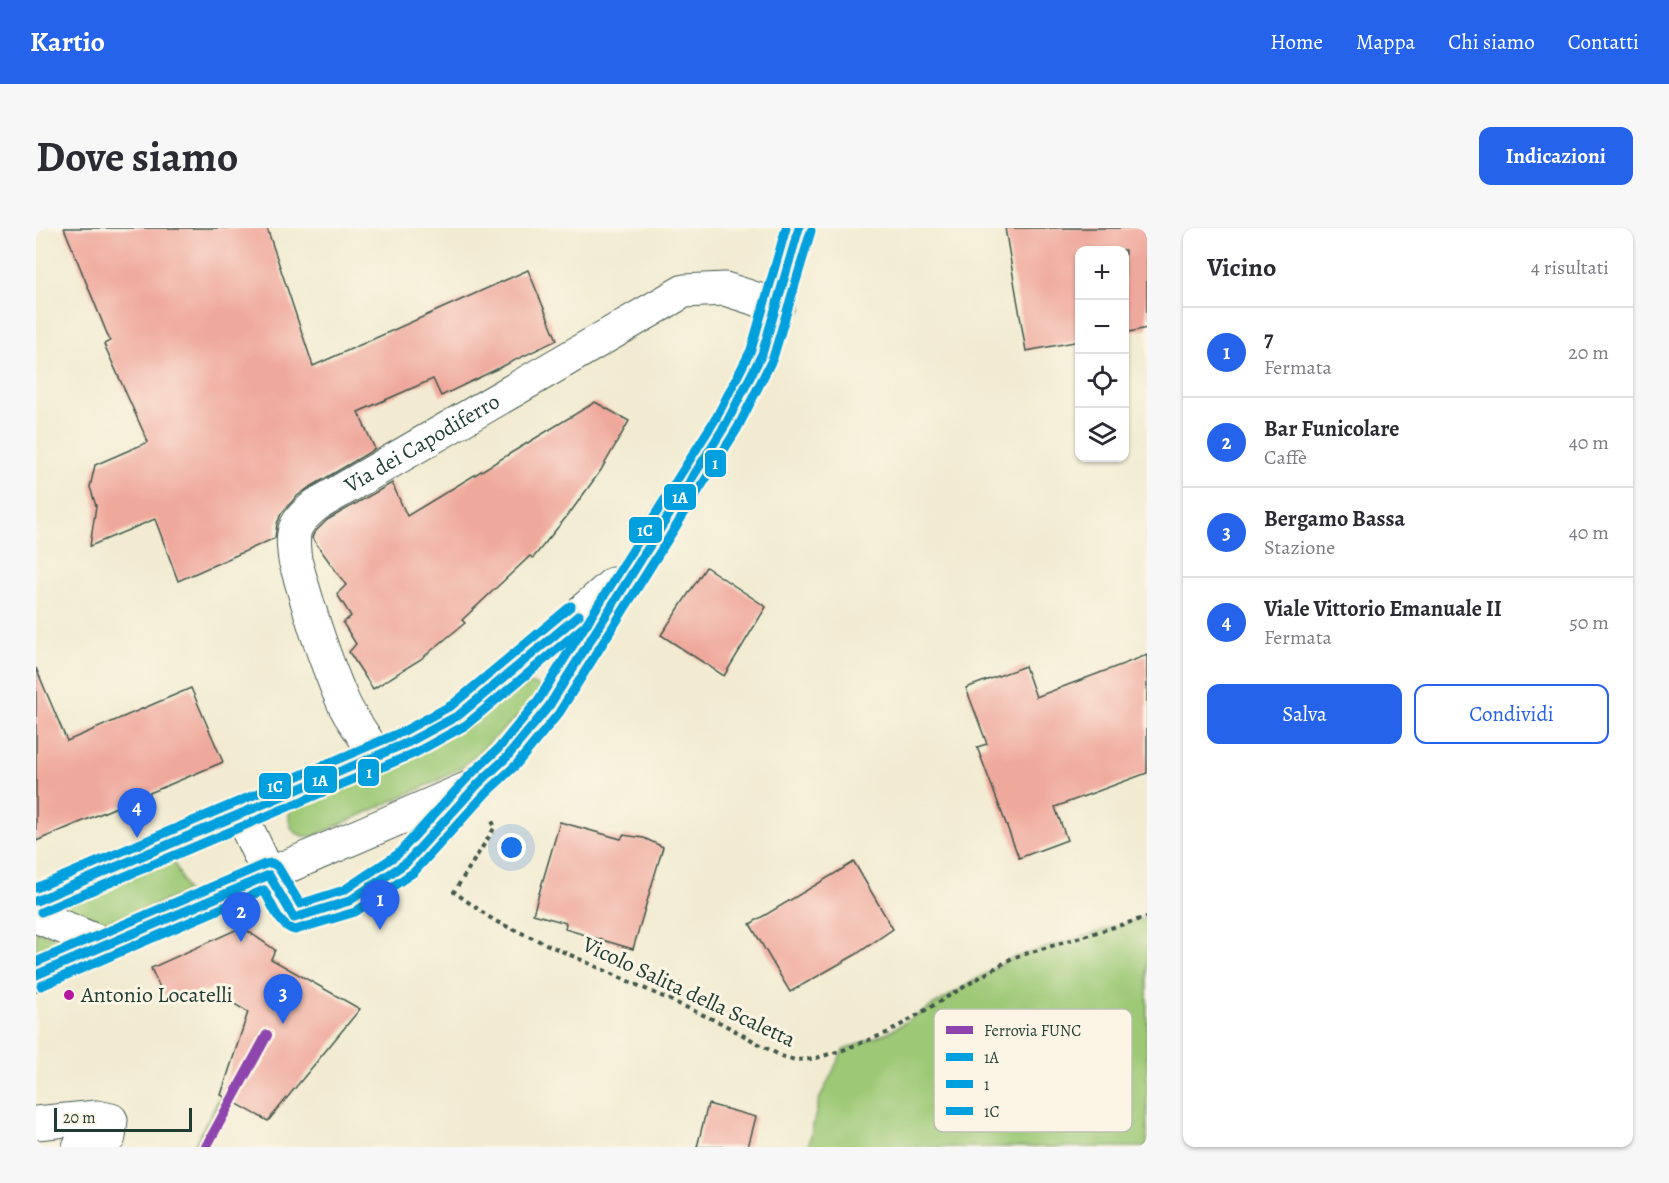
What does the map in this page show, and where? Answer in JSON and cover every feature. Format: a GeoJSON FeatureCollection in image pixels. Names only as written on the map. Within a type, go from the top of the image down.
{"type":"FeatureCollection","features":[{"type":"Feature","properties":{"kind":"street"},"geometry":{"type":"LineString","coordinates":[[36,975],[478,784],[507,757],[530,732],[572,672],[726,424],[762,354],[778,306],[799,228]]}},
{"type":"Feature","properties":{"kind":"street","name":"Via dei Capodiferro"},"geometry":{"type":"LineString","coordinates":[[375,756],[346,708],[324,659],[295,560],[293,543],[298,520],[316,506],[684,291],[725,289],[778,306]]}},
{"type":"Feature","properties":{"kind":"street"},"geometry":{"type":"LineString","coordinates":[[36,901],[409,742],[459,716],[554,637],[639,561]]}},
{"type":"Feature","properties":{"kind":"street"},"geometry":{"type":"LineString","coordinates":[[240,813],[269,875]]}},
{"type":"Feature","properties":{"kind":"street"},"geometry":{"type":"LineString","coordinates":[[36,916],[106,945]]}},
{"type":"Feature","properties":{"kind":"street"},"geometry":{"type":"LineString","coordinates":[[36,1123],[97,1117],[111,1120],[109,1137],[79,1147]]}},
{"type":"Feature","properties":{"kind":"lane"},"geometry":{"type":"LineString","coordinates":[[269,875],[294,918],[349,901],[406,863],[478,784]]}},
{"type":"Feature","properties":{"kind":"path","name":"Vicolo Salita della Scaletta"},"geometry":{"type":"LineString","coordinates":[[454,892],[495,921],[721,1023],[781,1056],[795,1060],[813,1059],[889,1032],[1012,958],[1147,916]]}},
{"type":"Feature","properties":{"kind":"green space"},"geometry":{"type":"Polygon","coordinates":[[[516,683],[537,685],[541,690],[536,700],[462,767],[437,781],[314,836],[301,835],[293,830],[289,821],[290,808],[516,683]]]}},
{"type":"Feature","properties":{"kind":"green space"},"geometry":{"type":"Polygon","coordinates":[[[173,859],[187,892],[105,922],[90,921],[60,909],[58,904],[173,859]]]}},
{"type":"Feature","properties":{"kind":"green space"},"geometry":{"type":"Polygon","coordinates":[[[1147,917],[1147,1147],[808,1147],[819,1100],[843,1050],[889,1032],[1012,958],[1147,917]]]}},
{"type":"Feature","properties":{"kind":"green space"},"geometry":{"type":"Polygon","coordinates":[[[36,930],[62,942],[63,946],[36,958],[36,930]]]}},
{"type":"Feature","properties":{"kind":"green space"},"geometry":{"type":"Polygon","coordinates":[[[221,1095],[227,1098],[200,1147],[193,1147],[221,1095]]]}},
{"type":"Feature","properties":{"kind":"building"},"geometry":{"type":"Polygon","coordinates":[[[64,228],[267,228],[313,366],[528,270],[557,340],[441,396],[433,379],[358,412],[375,449],[296,497],[281,514],[275,538],[178,581],[155,519],[90,546],[96,506],[90,487],[95,465],[148,442],[104,344],[110,341],[64,228]]]}},
{"type":"Feature","properties":{"kind":"building"},"geometry":{"type":"Polygon","coordinates":[[[1005,228],[1147,228],[1147,328],[1129,332],[1129,246],[1075,246],[1075,342],[1026,351],[1005,228]]]}},
{"type":"Feature","properties":{"kind":"building"},"geometry":{"type":"Polygon","coordinates":[[[595,402],[629,421],[601,470],[572,510],[533,558],[530,556],[462,620],[465,623],[421,659],[373,689],[349,652],[356,644],[343,623],[351,616],[337,594],[346,585],[312,538],[314,533],[327,520],[392,483],[407,516],[595,402]]]}},
{"type":"Feature","properties":{"kind":"building"},"geometry":{"type":"Polygon","coordinates":[[[706,567],[766,607],[724,676],[661,635],[706,567]]]}},
{"type":"Feature","properties":{"kind":"building"},"geometry":{"type":"Polygon","coordinates":[[[1147,655],[1147,773],[1055,807],[1067,840],[1019,858],[977,747],[987,744],[966,688],[1025,666],[1036,697],[1147,655]]]}},
{"type":"Feature","properties":{"kind":"building"},"geometry":{"type":"Polygon","coordinates":[[[36,668],[67,741],[191,688],[223,762],[36,841],[36,668]]]}},
{"type":"Feature","properties":{"kind":"building"},"geometry":{"type":"Polygon","coordinates":[[[560,822],[621,839],[623,835],[644,838],[663,847],[633,949],[565,929],[566,923],[533,914],[560,822]]]}},
{"type":"Feature","properties":{"kind":"building"},"geometry":{"type":"Polygon","coordinates":[[[854,862],[893,929],[855,955],[790,992],[750,924],[854,862]]]}},
{"type":"Feature","properties":{"kind":"building"},"geometry":{"type":"Polygon","coordinates":[[[242,927],[275,950],[271,959],[360,1009],[268,1121],[221,1095],[248,1012],[211,990],[166,1001],[151,968],[242,927]]]}},
{"type":"Feature","properties":{"kind":"building"},"geometry":{"type":"Polygon","coordinates":[[[708,1104],[756,1117],[748,1147],[697,1147],[708,1104]]]}},
{"type":"Feature","properties":{"kind":"rail line","name":"FUNC"},"geometry":{"type":"LineString","coordinates":[[206,1147],[267,1035]]}},
{"type":"Feature","properties":{"kind":"transit line","name":"1C"},"geometry":{"type":"LineString","coordinates":[[36,962],[265,864],[272,863],[278,867],[300,904],[344,890],[398,854],[469,776],[498,749],[539,699],[716,418],[751,350],[786,228]]}},
{"type":"Feature","properties":{"kind":"transit line","name":"1A"},"geometry":{"type":"LineString","coordinates":[[36,975],[269,875],[294,918],[349,901],[406,863],[478,784],[507,757],[549,706],[726,424],[762,354],[799,228]]}},
{"type":"Feature","properties":{"kind":"transit line","name":"1"},"geometry":{"type":"LineString","coordinates":[[41,986],[264,890],[280,920],[295,930],[355,912],[414,872],[487,792],[516,765],[559,713],[737,429],[773,358],[811,231]]}},
{"type":"Feature","properties":{"kind":"transit line","name":"1C"},"geometry":{"type":"LineString","coordinates":[[36,888],[404,731],[452,705],[571,606]]}},
{"type":"Feature","properties":{"kind":"transit line","name":"1A"},"geometry":{"type":"LineString","coordinates":[[36,901],[409,742],[459,715],[579,615]]}},
{"type":"Feature","properties":{"kind":"transit line","name":"1"},"geometry":{"type":"LineString","coordinates":[[41,912],[415,753],[466,725],[587,624]]}},
{"type":"Feature","properties":{"kind":"place","name":"Viale Vittorio Emanuale II"},"geometry":{"type":"Point","coordinates":[137,838]}},
{"type":"Feature","properties":{"kind":"place","name":"7"},"geometry":{"type":"Point","coordinates":[380,930]}},
{"type":"Feature","properties":{"kind":"place","name":"Bar Funicolare"},"geometry":{"type":"Point","coordinates":[241,942]}},
{"type":"Feature","properties":{"kind":"place","name":"Antonio Locatelli"},"geometry":{"type":"Point","coordinates":[69,995]}},
{"type":"Feature","properties":{"kind":"place","name":"Bergamo Bassa"},"geometry":{"type":"Point","coordinates":[283,1024]}}]}
